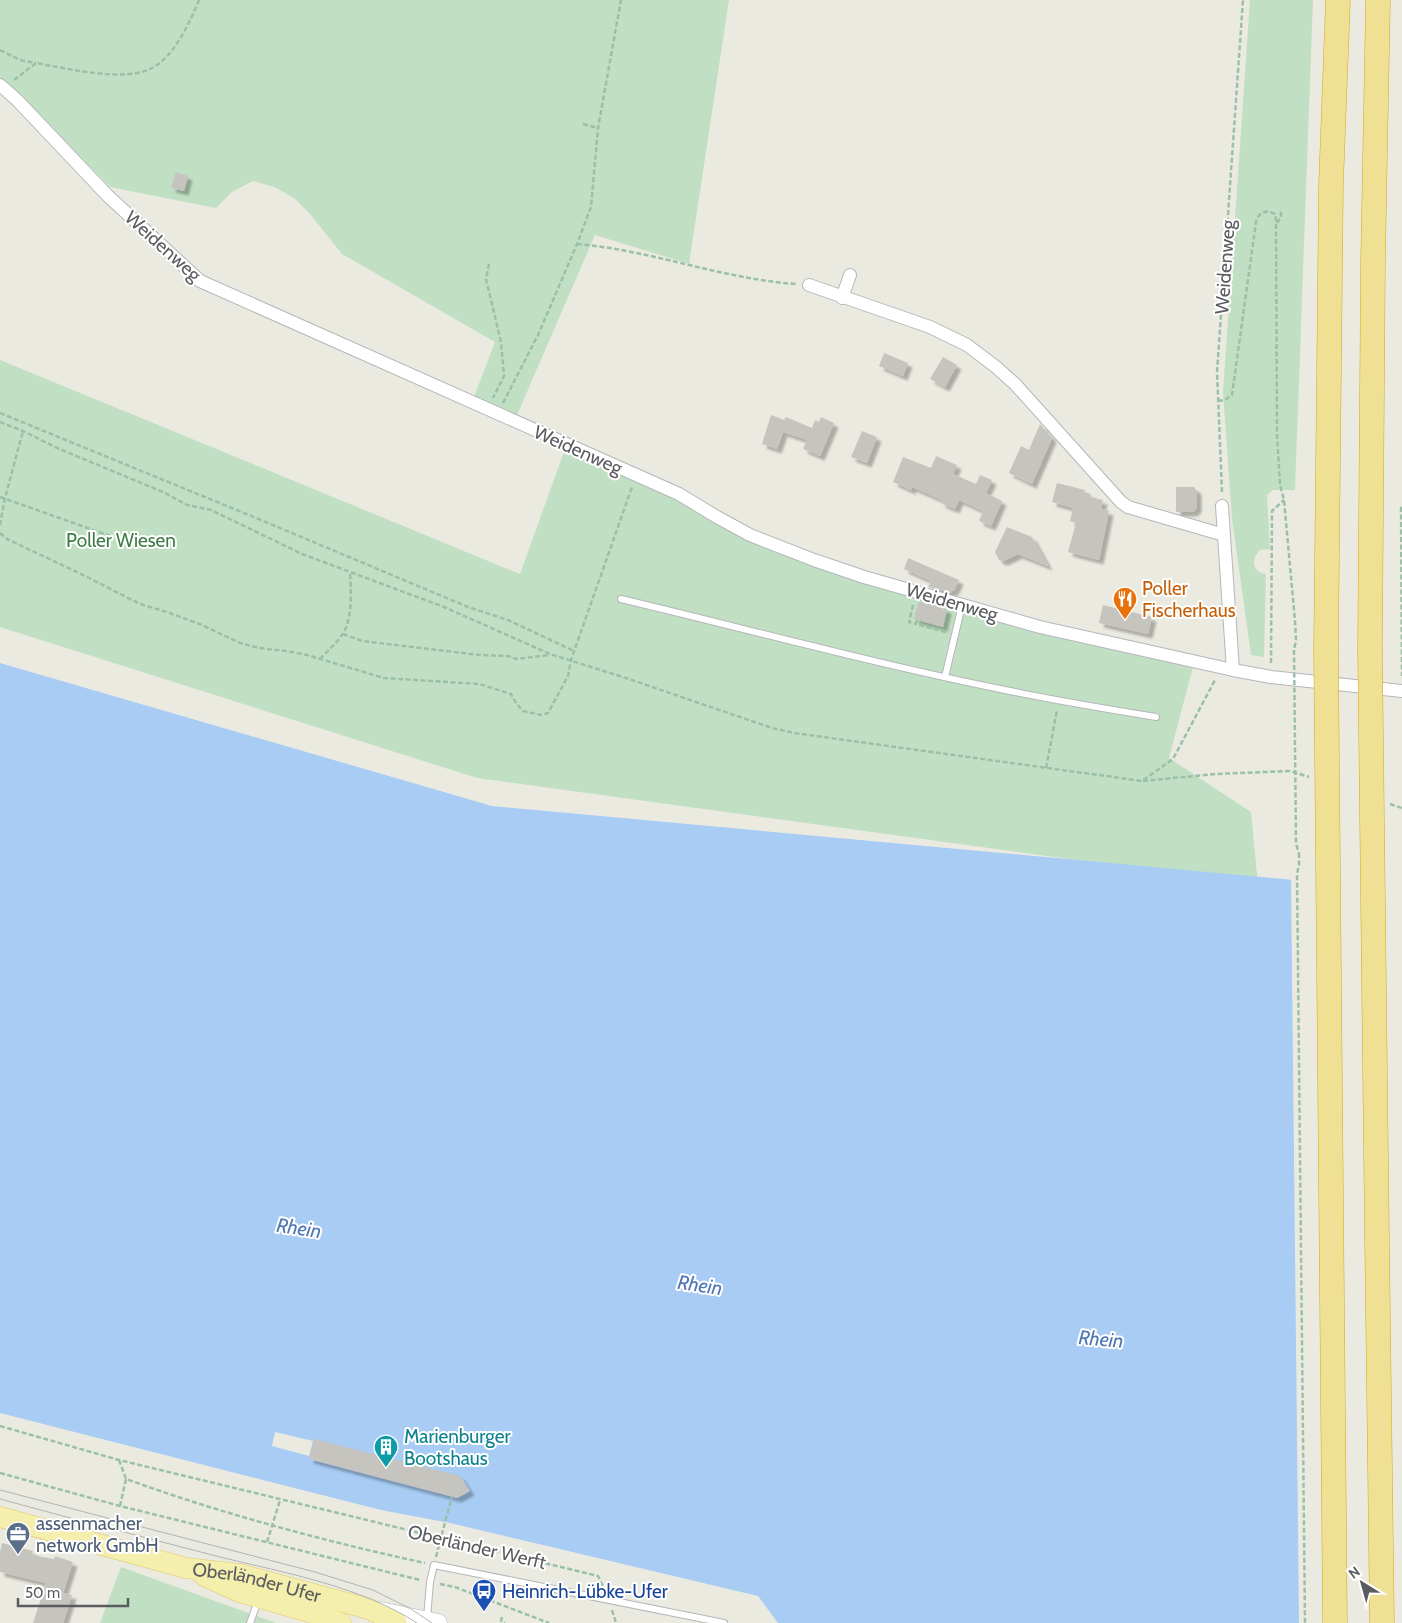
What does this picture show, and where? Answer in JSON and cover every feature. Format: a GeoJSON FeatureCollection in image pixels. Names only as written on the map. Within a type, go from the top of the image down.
{"type":"FeatureCollection","features":[{"type":"Feature","properties":{"kind":"highway"},"geometry":{"type":"LineString","coordinates":[[1335,1623],[1326,650],[1331,184],[1338,0]]}},
{"type":"Feature","properties":{"kind":"highway"},"geometry":{"type":"LineString","coordinates":[[1378,0],[1373,252],[1370,649],[1382,1623]]}},
{"type":"Feature","properties":{"kind":"main road","name":"Oberländer Ufer"},"geometry":{"type":"LineString","coordinates":[[0,1517],[186,1568],[240,1574],[369,1609],[396,1623]]}},
{"type":"Feature","properties":{"kind":"main road"},"geometry":{"type":"LineString","coordinates":[[186,1568],[239,1592],[341,1623]]}},
{"type":"Feature","properties":{"kind":"main road"},"geometry":{"type":"LineString","coordinates":[[369,1609],[432,1621]]}},
{"type":"Feature","properties":{"kind":"street","name":"Weidenweg"},"geometry":{"type":"LineString","coordinates":[[3,87],[108,196],[200,281],[680,494],[717,518],[750,535],[864,577],[1040,627],[1271,677],[1402,691]]}},
{"type":"Feature","properties":{"kind":"street"},"geometry":{"type":"LineString","coordinates":[[842,298],[850,275]]}},
{"type":"Feature","properties":{"kind":"street"},"geometry":{"type":"LineString","coordinates":[[810,285],[842,298],[930,327],[967,346],[996,367],[1015,384],[1103,478],[1121,502],[1128,507],[1224,535]]}},
{"type":"Feature","properties":{"kind":"street"},"geometry":{"type":"LineString","coordinates":[[1222,506],[1227,669]]}},
{"type":"Feature","properties":{"kind":"lane"},"geometry":{"type":"LineString","coordinates":[[622,599],[945,677],[1059,701],[1156,716]]}},
{"type":"Feature","properties":{"kind":"lane"},"geometry":{"type":"LineString","coordinates":[[945,677],[962,605]]}},
{"type":"Feature","properties":{"kind":"lane"},"geometry":{"type":"LineString","coordinates":[[432,1621],[430,1582],[434,1565]]}},
{"type":"Feature","properties":{"kind":"lane","name":"Oberländer Werft"},"geometry":{"type":"LineString","coordinates":[[434,1565],[608,1599]]}},
{"type":"Feature","properties":{"kind":"lane"},"geometry":{"type":"LineString","coordinates":[[250,1623],[259,1599]]}},
{"type":"Feature","properties":{"kind":"lane"},"geometry":{"type":"LineString","coordinates":[[608,1599],[724,1623]]}},
{"type":"Feature","properties":{"kind":"path"},"geometry":{"type":"LineString","coordinates":[[0,50],[13,57],[36,63],[118,75],[134,74],[151,69],[162,62],[175,46],[193,16],[199,0]]}},
{"type":"Feature","properties":{"kind":"path"},"geometry":{"type":"LineString","coordinates":[[493,411],[538,335],[591,206],[598,128],[621,0]]}},
{"type":"Feature","properties":{"kind":"path","name":"Weidenweg"},"geometry":{"type":"LineString","coordinates":[[1222,506],[1218,363],[1243,0]]}},
{"type":"Feature","properties":{"kind":"path"},"geometry":{"type":"LineString","coordinates":[[3,87],[36,63]]}},
{"type":"Feature","properties":{"kind":"path"},"geometry":{"type":"LineString","coordinates":[[583,124],[598,128]]}},
{"type":"Feature","properties":{"kind":"path"},"geometry":{"type":"LineString","coordinates":[[1276,224],[1281,217],[1281,209]]}},
{"type":"Feature","properties":{"kind":"path"},"geometry":{"type":"LineString","coordinates":[[1218,401],[1225,400],[1232,395],[1258,216],[1262,212],[1269,211],[1275,214],[1276,224],[1277,434],[1280,485],[1284,500],[1296,640],[1294,650],[1296,844],[1299,853],[1299,865],[1296,874],[1304,1623]]}},
{"type":"Feature","properties":{"kind":"path"},"geometry":{"type":"LineString","coordinates":[[577,244],[606,246],[769,282],[810,285]]}},
{"type":"Feature","properties":{"kind":"path"},"geometry":{"type":"LineString","coordinates":[[489,264],[486,279],[501,342],[504,376],[493,411]]}},
{"type":"Feature","properties":{"kind":"path"},"geometry":{"type":"LineString","coordinates":[[0,413],[468,607],[508,620],[574,651]]}},
{"type":"Feature","properties":{"kind":"path"},"geometry":{"type":"LineString","coordinates":[[0,422],[163,492],[187,505],[211,510],[302,554],[444,607],[550,654],[780,730],[1142,781],[1215,774],[1290,771],[1309,777]]}},
{"type":"Feature","properties":{"kind":"path"},"geometry":{"type":"LineString","coordinates":[[0,525],[5,498],[23,431]]}},
{"type":"Feature","properties":{"kind":"path"},"geometry":{"type":"LineString","coordinates":[[0,533],[7,539],[140,604],[202,625],[240,643],[320,659],[384,678],[479,684],[511,694],[523,711],[541,715],[548,713],[568,676],[574,651],[636,476]]}},
{"type":"Feature","properties":{"kind":"path"},"geometry":{"type":"LineString","coordinates":[[0,497],[113,537]]}},
{"type":"Feature","properties":{"kind":"path"},"geometry":{"type":"LineString","coordinates":[[1271,677],[1272,511],[1284,500]]}},
{"type":"Feature","properties":{"kind":"path"},"geometry":{"type":"LineString","coordinates":[[1402,508],[1402,676]]}},
{"type":"Feature","properties":{"kind":"path"},"geometry":{"type":"LineString","coordinates":[[320,659],[343,634],[351,601],[350,572]]}},
{"type":"Feature","properties":{"kind":"path"},"geometry":{"type":"LineString","coordinates":[[917,606],[913,605],[909,622],[955,634]]}},
{"type":"Feature","properties":{"kind":"path"},"geometry":{"type":"LineString","coordinates":[[916,624],[917,620]]}},
{"type":"Feature","properties":{"kind":"path"},"geometry":{"type":"LineString","coordinates":[[343,634],[362,641],[508,656],[516,659],[550,654]]}},
{"type":"Feature","properties":{"kind":"path"},"geometry":{"type":"LineString","coordinates":[[1142,781],[1173,759],[1227,669]]}},
{"type":"Feature","properties":{"kind":"path"},"geometry":{"type":"LineString","coordinates":[[1046,768],[1059,701]]}},
{"type":"Feature","properties":{"kind":"path"},"geometry":{"type":"LineString","coordinates":[[1383,802],[1402,808]]}},
{"type":"Feature","properties":{"kind":"path","name":"Oberländer Werft"},"geometry":{"type":"LineString","coordinates":[[0,1426],[119,1460],[598,1576],[608,1599]]}},
{"type":"Feature","properties":{"kind":"path"},"geometry":{"type":"LineString","coordinates":[[119,1460],[126,1479],[120,1506]]}},
{"type":"Feature","properties":{"kind":"path"},"geometry":{"type":"LineString","coordinates":[[0,1473],[120,1506],[455,1587],[549,1623]]}},
{"type":"Feature","properties":{"kind":"path","name":"Oberländer Werft"},"geometry":{"type":"LineString","coordinates":[[126,1479],[272,1525],[359,1549],[434,1565]]}},
{"type":"Feature","properties":{"kind":"path"},"geometry":{"type":"LineString","coordinates":[[436,1556],[452,1496]]}},
{"type":"Feature","properties":{"kind":"path"},"geometry":{"type":"LineString","coordinates":[[266,1542],[280,1500]]}},
{"type":"Feature","properties":{"kind":"path"},"geometry":{"type":"LineString","coordinates":[[502,1617],[501,1621],[505,1623]]}},
{"type":"Feature","properties":{"kind":"green space"},"geometry":{"type":"Polygon","coordinates":[[[0,0],[729,0],[689,264],[595,235],[517,415],[474,397],[495,342],[342,254],[309,213],[294,198],[274,187],[253,181],[232,192],[216,208],[110,187],[14,89],[0,89],[0,0]]]}},
{"type":"Feature","properties":{"kind":"green space"},"geometry":{"type":"Polygon","coordinates":[[[1250,0],[1313,0],[1295,490],[1273,490],[1267,495],[1270,549],[1260,550],[1254,561],[1258,571],[1266,574],[1264,657],[1251,655],[1232,519],[1223,392],[1250,0]]]}},
{"type":"Feature","properties":{"kind":"green space","name":"Poller Wiesen"},"geometry":{"type":"Polygon","coordinates":[[[0,360],[520,574],[565,449],[683,501],[711,519],[921,595],[939,605],[1035,632],[1193,667],[1169,758],[1251,812],[1258,885],[477,778],[0,627],[0,360]]]}},
{"type":"Feature","properties":{"kind":"green space"},"geometry":{"type":"Polygon","coordinates":[[[121,1567],[276,1623],[100,1623],[121,1567]]]}},
{"type":"Feature","properties":{"kind":"water","name":"Rhein"},"geometry":{"type":"Polygon","coordinates":[[[0,663],[492,806],[1402,890],[1402,1623],[778,1623],[758,1596],[450,1523],[381,1510],[0,1413],[0,663]]]}},
{"type":"Feature","properties":{"kind":"pier"},"geometry":{"type":"Polygon","coordinates":[[[1291,877],[1402,887],[1402,1623],[1299,1623],[1291,877]]]}},
{"type":"Feature","properties":{"kind":"pier"},"geometry":{"type":"Polygon","coordinates":[[[275,1432],[313,1441],[309,1456],[272,1446],[275,1432]]]}},
{"type":"Feature","properties":{"kind":"building"},"geometry":{"type":"Polygon","coordinates":[[[176,172],[188,176],[184,191],[171,188],[176,172]]]}},
{"type":"Feature","properties":{"kind":"building"},"geometry":{"type":"Polygon","coordinates":[[[884,353],[908,363],[903,376],[879,366],[884,353]]]}},
{"type":"Feature","properties":{"kind":"building"},"geometry":{"type":"Polygon","coordinates":[[[943,357],[957,365],[945,387],[930,379],[943,357]]]}},
{"type":"Feature","properties":{"kind":"building"},"geometry":{"type":"Polygon","coordinates":[[[771,415],[784,420],[786,417],[812,428],[815,420],[819,422],[821,417],[834,423],[820,456],[803,449],[807,440],[783,432],[777,449],[762,444],[771,415]]]}},
{"type":"Feature","properties":{"kind":"building"},"geometry":{"type":"Polygon","coordinates":[[[1040,424],[1052,438],[1032,484],[1009,473],[1021,446],[1029,450],[1040,424]]]}},
{"type":"Feature","properties":{"kind":"building"},"geometry":{"type":"Polygon","coordinates":[[[862,431],[877,437],[867,463],[851,457],[862,431]]]}},
{"type":"Feature","properties":{"kind":"building"},"geometry":{"type":"Polygon","coordinates":[[[936,456],[957,465],[953,474],[976,484],[980,475],[992,480],[986,493],[1002,501],[991,526],[979,521],[983,511],[959,500],[955,509],[941,503],[942,500],[912,487],[911,490],[893,482],[903,457],[931,468],[936,456]]]}},
{"type":"Feature","properties":{"kind":"building"},"geometry":{"type":"Polygon","coordinates":[[[1057,483],[1085,490],[1084,492],[1091,494],[1090,497],[1103,500],[1101,509],[1109,511],[1099,560],[1068,552],[1076,523],[1070,521],[1073,508],[1052,502],[1057,483]]]}},
{"type":"Feature","properties":{"kind":"building"},"geometry":{"type":"Polygon","coordinates":[[[1176,487],[1194,487],[1197,491],[1197,508],[1193,512],[1176,512],[1176,487]]]}},
{"type":"Feature","properties":{"kind":"building"},"geometry":{"type":"Polygon","coordinates":[[[1007,527],[1032,537],[1048,566],[1018,554],[1004,561],[999,560],[995,552],[1007,527]]]}},
{"type":"Feature","properties":{"kind":"building"},"geometry":{"type":"Polygon","coordinates":[[[908,558],[959,580],[954,591],[952,590],[951,593],[928,587],[931,581],[904,569],[908,558]]]}},
{"type":"Feature","properties":{"kind":"building"},"geometry":{"type":"Polygon","coordinates":[[[921,602],[947,609],[943,627],[914,619],[918,603],[921,602]]]}},
{"type":"Feature","properties":{"kind":"building","name":"Poller Fischerhaus"},"geometry":{"type":"Polygon","coordinates":[[[1103,605],[1152,617],[1148,634],[1099,623],[1103,605]]]}},
{"type":"Feature","properties":{"kind":"building","name":"Marienburger Bootshaus"},"geometry":{"type":"Polygon","coordinates":[[[314,1439],[460,1476],[470,1491],[457,1498],[309,1459],[314,1439]]]}},
{"type":"Feature","properties":{"kind":"building"},"geometry":{"type":"Polygon","coordinates":[[[2,1543],[33,1551],[32,1555],[54,1559],[55,1556],[73,1562],[63,1593],[72,1595],[63,1623],[33,1623],[46,1583],[0,1572],[2,1543]]]}},
{"type":"Feature","properties":{"kind":"tram line"},"geometry":{"type":"LineString","coordinates":[[0,1490],[315,1572],[373,1590],[411,1609],[432,1623]]}},
{"type":"Feature","properties":{"kind":"tram line"},"geometry":{"type":"LineString","coordinates":[[0,1499],[322,1582],[371,1599],[417,1623]]}},
{"type":"Feature","properties":{"kind":"place","name":"Poller Fischerhaus"},"geometry":{"type":"Point","coordinates":[1125,620]}},
{"type":"Feature","properties":{"kind":"place","name":"Marienburger Bootshaus"},"geometry":{"type":"Point","coordinates":[386,1468]}},
{"type":"Feature","properties":{"kind":"place","name":"assenmacher network GmbH"},"geometry":{"type":"Point","coordinates":[18,1555]}},
{"type":"Feature","properties":{"kind":"place","name":"Heinrich-Lübke-Ufer"},"geometry":{"type":"Point","coordinates":[484,1612]}}]}
